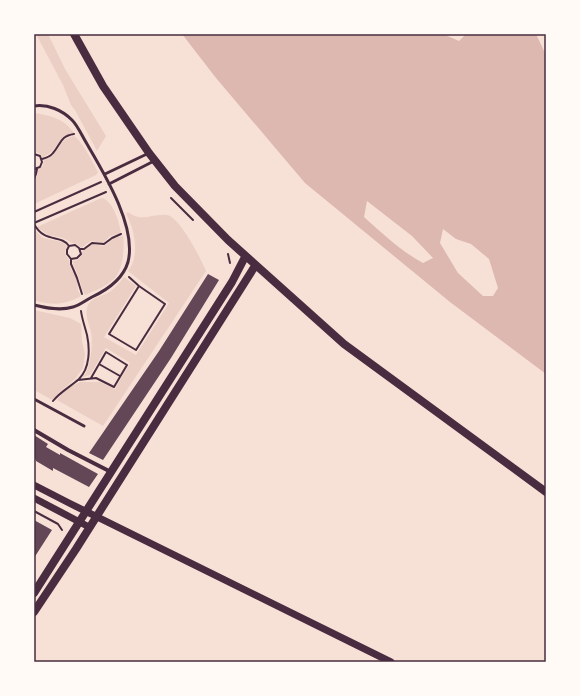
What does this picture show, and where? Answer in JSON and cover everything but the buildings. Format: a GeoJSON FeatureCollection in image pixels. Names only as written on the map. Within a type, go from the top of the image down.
{"type":"FeatureCollection","features":[{"type":"Feature","properties":{"kind":"main road"},"geometry":{"type":"LineString","coordinates":[[74,34],[103,86],[155,161],[175,186],[201,214],[245,257],[344,344],[546,492]]}},
{"type":"Feature","properties":{"kind":"main road"},"geometry":{"type":"LineString","coordinates":[[34,593],[87,512],[232,282],[245,257]]}},
{"type":"Feature","properties":{"kind":"main road"},"geometry":{"type":"LineString","coordinates":[[34,612],[255,266]]}},
{"type":"Feature","properties":{"kind":"street"},"geometry":{"type":"LineString","coordinates":[[34,430],[68,450],[111,472]]}},
{"type":"Feature","properties":{"kind":"street"},"geometry":{"type":"LineString","coordinates":[[34,484],[87,512],[391,662]]}},
{"type":"Feature","properties":{"kind":"street"},"geometry":{"type":"LineString","coordinates":[[34,498],[89,527]]}},
{"type":"Feature","properties":{"kind":"lane"},"geometry":{"type":"LineString","coordinates":[[34,106],[47,106],[56,109],[66,114],[74,122],[105,174],[112,189],[128,233],[129,254],[124,272],[110,287],[103,292],[74,307],[44,307],[34,305]]}},
{"type":"Feature","properties":{"kind":"lane"},"geometry":{"type":"LineString","coordinates":[[105,174],[149,153]]}},
{"type":"Feature","properties":{"kind":"lane"},"geometry":{"type":"LineString","coordinates":[[109,184],[155,161]]}},
{"type":"Feature","properties":{"kind":"lane"},"geometry":{"type":"LineString","coordinates":[[34,399],[84,426]]}},
{"type":"Feature","properties":{"kind":"path"},"geometry":{"type":"LineString","coordinates":[[42,160],[52,154],[64,138],[73,134],[82,136]]}},
{"type":"Feature","properties":{"kind":"path"},"geometry":{"type":"LineString","coordinates":[[34,154],[38,155],[42,160],[41,166],[35,169],[36,174],[34,179]]}},
{"type":"Feature","properties":{"kind":"path"},"geometry":{"type":"LineString","coordinates":[[34,212],[107,179]]}},
{"type":"Feature","properties":{"kind":"path"},"geometry":{"type":"LineString","coordinates":[[69,246],[64,241],[46,236],[37,229],[34,224],[112,189]]}},
{"type":"Feature","properties":{"kind":"path"},"geometry":{"type":"LineString","coordinates":[[169,196],[196,224]]}},
{"type":"Feature","properties":{"kind":"path"},"geometry":{"type":"LineString","coordinates":[[80,249],[84,249],[92,243],[104,244],[112,238],[128,233]]}},
{"type":"Feature","properties":{"kind":"path"},"geometry":{"type":"LineString","coordinates":[[69,246],[75,245],[80,249],[81,254],[79,257],[71,259]]}},
{"type":"Feature","properties":{"kind":"path"},"geometry":{"type":"LineString","coordinates":[[69,246],[67,254],[71,259],[71,264],[77,278],[80,291],[86,300]]}},
{"type":"Feature","properties":{"kind":"path"},"geometry":{"type":"LineString","coordinates":[[227,251],[230,257],[230,265]]}},
{"type":"Feature","properties":{"kind":"path"},"geometry":{"type":"LineString","coordinates":[[124,272],[165,304],[136,350],[109,334],[140,286]]}},
{"type":"Feature","properties":{"kind":"path"},"geometry":{"type":"LineString","coordinates":[[48,407],[63,391],[81,376],[85,368],[88,355],[87,334],[81,313],[82,303]]}},
{"type":"Feature","properties":{"kind":"path"},"geometry":{"type":"LineString","coordinates":[[76,381],[96,378],[114,387],[127,365],[106,352],[91,378]]}},
{"type":"Feature","properties":{"kind":"path"},"geometry":{"type":"LineString","coordinates":[[99,364],[120,376]]}},
{"type":"Feature","properties":{"kind":"path"},"geometry":{"type":"LineString","coordinates":[[34,511],[58,524],[62,530],[62,534]]}},
{"type":"Feature","properties":{"kind":"shaded area"},"geometry":{"type":"Polygon","coordinates":[[[36,34],[48,34],[65,69],[106,136],[97,151],[71,105],[63,85],[36,34]]]}},
{"type":"Feature","properties":{"kind":"shaded area"},"geometry":{"type":"Polygon","coordinates":[[[182,34],[443,34],[459,41],[466,34],[536,34],[546,55],[546,374],[450,302],[305,183],[216,78],[182,34]],[[367,201],[364,217],[385,236],[423,263],[433,258],[412,236],[367,201]],[[443,229],[440,243],[458,273],[483,296],[493,296],[498,288],[489,259],[471,244],[456,239],[443,229]]]}},
{"type":"Feature","properties":{"kind":"shaded area"},"geometry":{"type":"Polygon","coordinates":[[[34,113],[56,118],[66,124],[74,133],[64,137],[52,152],[43,157],[39,153],[34,152],[34,113]]]}},
{"type":"Feature","properties":{"kind":"shaded area"},"geometry":{"type":"Polygon","coordinates":[[[74,136],[91,158],[98,172],[96,175],[34,204],[34,181],[38,174],[38,170],[43,166],[44,160],[53,155],[64,140],[74,136]]]}},
{"type":"Feature","properties":{"kind":"shaded area"},"geometry":{"type":"Polygon","coordinates":[[[103,198],[113,209],[121,233],[110,236],[103,243],[91,241],[81,248],[77,244],[63,238],[48,235],[37,227],[99,199],[103,198]]]}},
{"type":"Feature","properties":{"kind":"shaded area"},"geometry":{"type":"Polygon","coordinates":[[[128,212],[138,217],[167,215],[172,217],[190,239],[206,271],[103,426],[57,400],[64,391],[80,382],[100,382],[115,389],[130,363],[106,348],[90,375],[83,377],[90,362],[92,343],[87,316],[88,305],[95,298],[111,291],[124,277],[136,286],[104,337],[136,355],[169,303],[128,271],[134,258],[135,243],[132,227],[126,214],[128,212]]]}},
{"type":"Feature","properties":{"kind":"shaded area"},"geometry":{"type":"Polygon","coordinates":[[[34,229],[43,238],[62,242],[67,246],[65,251],[66,256],[77,279],[78,291],[81,296],[58,304],[34,300],[34,229]]]}},
{"type":"Feature","properties":{"kind":"shaded area"},"geometry":{"type":"Polygon","coordinates":[[[123,236],[123,258],[118,274],[115,278],[97,290],[85,295],[72,261],[80,258],[82,251],[92,244],[103,246],[113,238],[123,236]]]}},
{"type":"Feature","properties":{"kind":"shaded area"},"geometry":{"type":"Polygon","coordinates":[[[34,310],[70,318],[81,324],[82,341],[85,354],[83,368],[75,379],[52,400],[34,390],[34,310]]]}}]}
